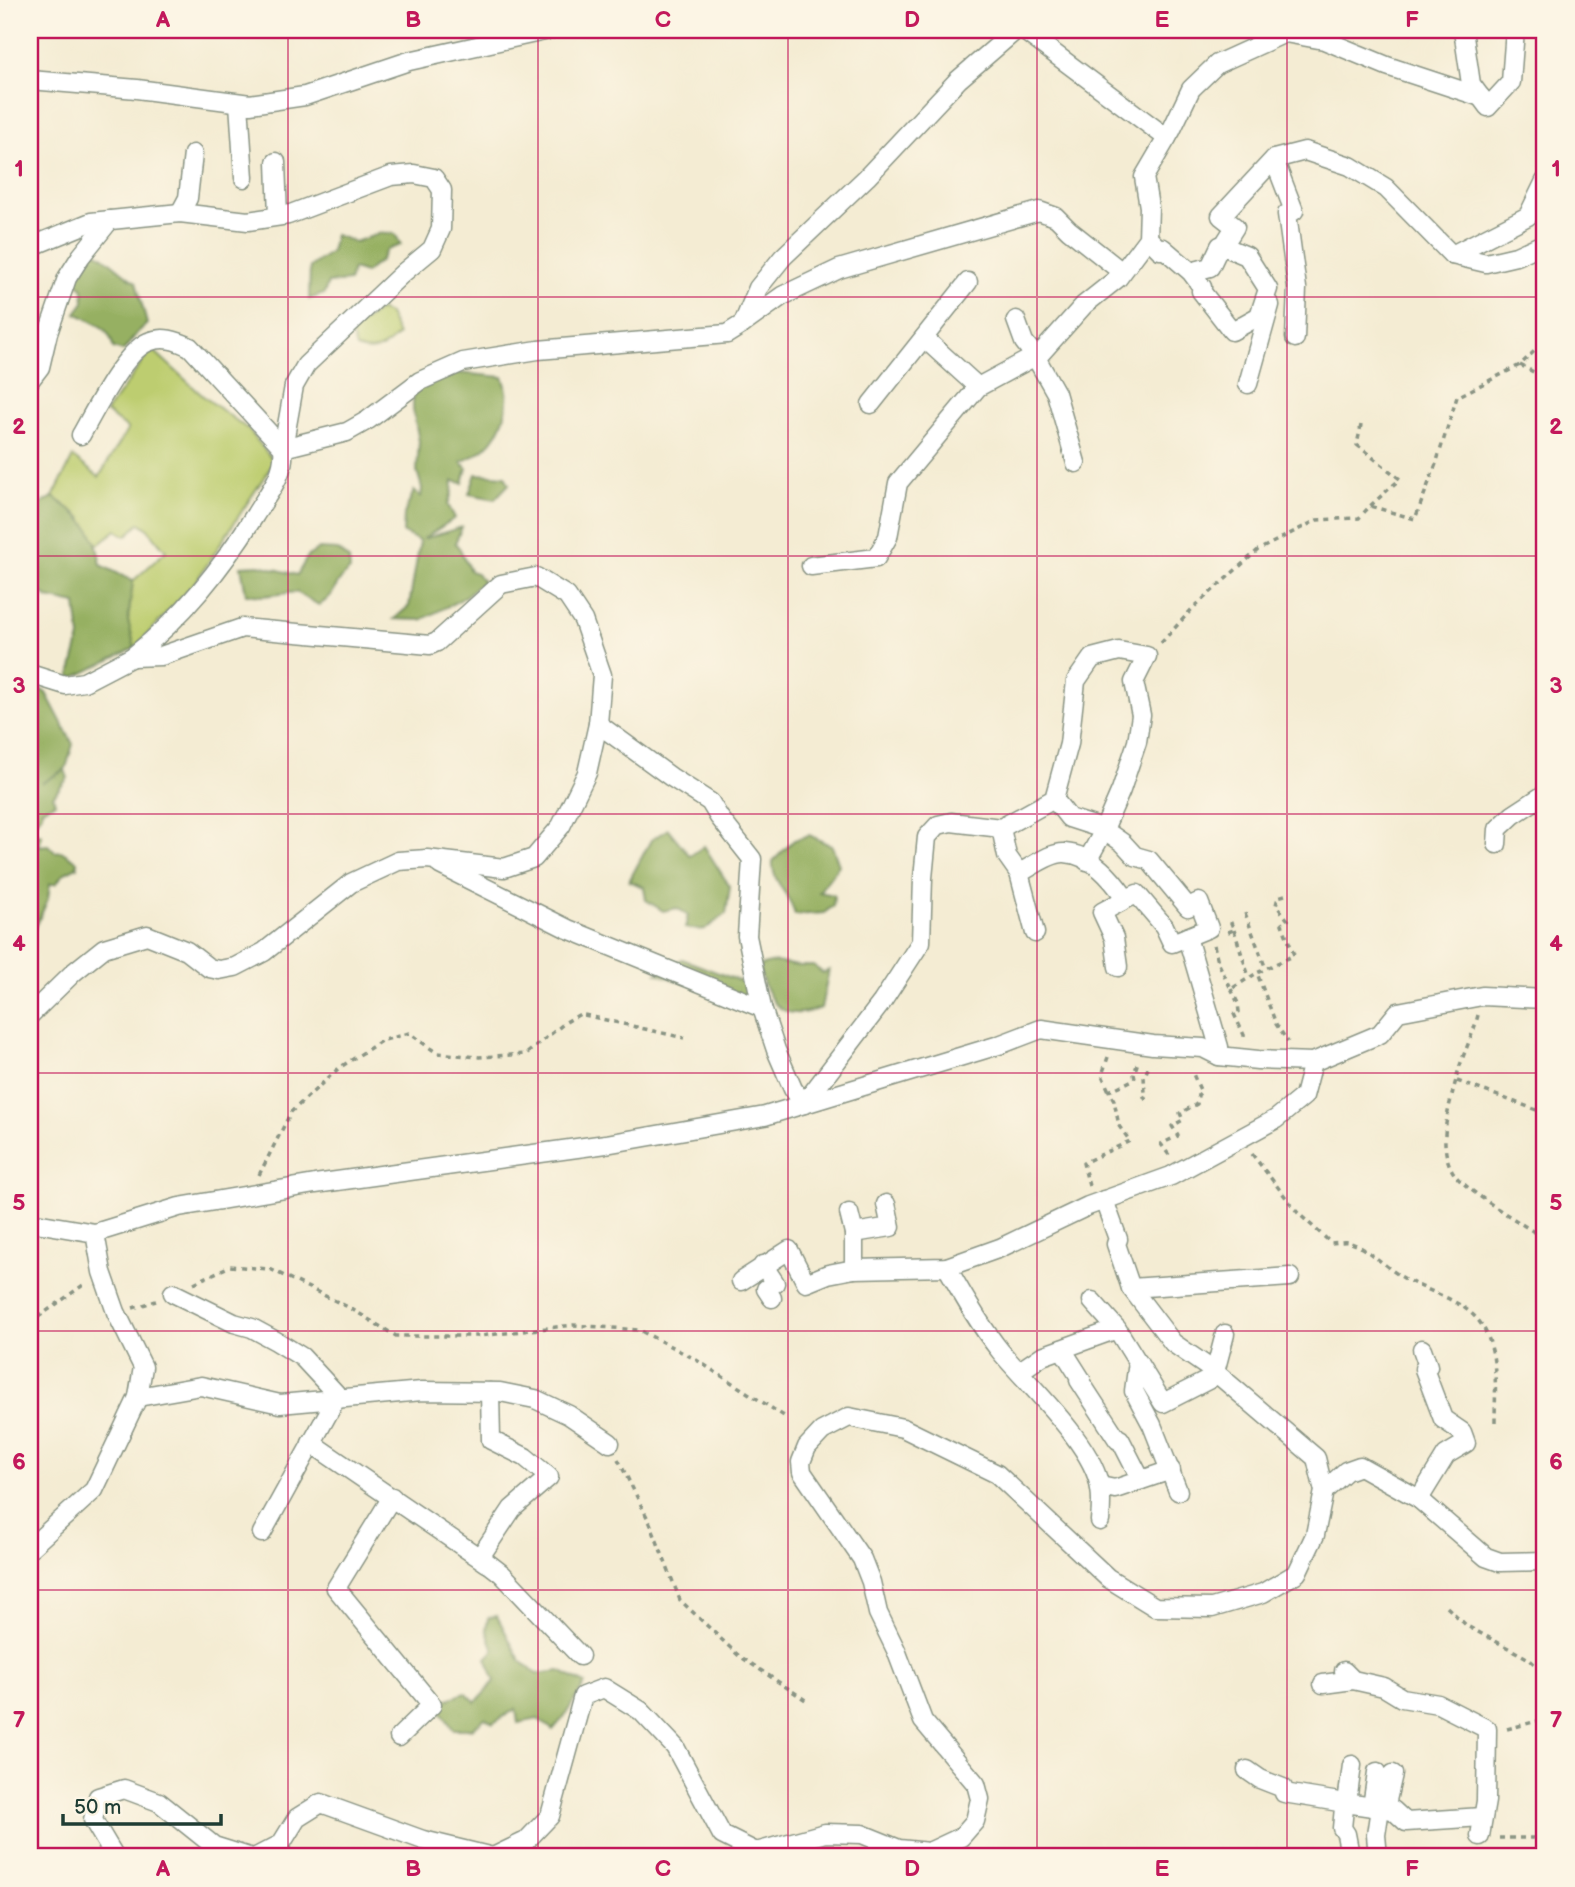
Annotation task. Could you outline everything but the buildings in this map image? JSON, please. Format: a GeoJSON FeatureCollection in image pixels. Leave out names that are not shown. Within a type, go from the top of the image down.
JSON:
{"type":"FeatureCollection","features":[{"type":"Feature","properties":{"kind":"street"},"geometry":{"type":"LineString","coordinates":[[30,80],[136,89],[250,104],[305,96],[409,61],[549,30]]}},
{"type":"Feature","properties":{"kind":"street"},"geometry":{"type":"LineString","coordinates":[[743,324],[758,288],[783,257],[867,177],[958,80],[1016,30]]}},
{"type":"Feature","properties":{"kind":"street"},"geometry":{"type":"LineString","coordinates":[[1023,30],[1167,138]]}},
{"type":"Feature","properties":{"kind":"street"},"geometry":{"type":"LineString","coordinates":[[1463,30],[1471,84],[1488,107],[1511,82],[1515,30]]}},
{"type":"Feature","properties":{"kind":"street"},"geometry":{"type":"LineString","coordinates":[[811,566],[876,558],[888,537],[898,482],[978,387],[1035,356],[1084,306],[1118,278],[1148,238],[1149,207],[1144,177],[1191,89],[1217,64],[1285,33],[1324,40],[1387,66],[1481,97]]}},
{"type":"Feature","properties":{"kind":"street"},"geometry":{"type":"LineString","coordinates":[[239,103],[244,178]]}},
{"type":"Feature","properties":{"kind":"street"},"geometry":{"type":"LineString","coordinates":[[1191,272],[1210,267],[1220,246],[1223,246],[1235,228],[1221,216],[1273,159],[1305,151],[1349,166],[1386,188],[1452,255],[1486,264],[1516,256],[1545,243]]}},
{"type":"Feature","properties":{"kind":"street"},"geometry":{"type":"LineString","coordinates":[[180,213],[188,198],[194,154]]}},
{"type":"Feature","properties":{"kind":"street"},"geometry":{"type":"LineString","coordinates":[[1273,159],[1294,211],[1287,214],[1297,288],[1295,338]]}},
{"type":"Feature","properties":{"kind":"street"},"geometry":{"type":"LineString","coordinates":[[276,162],[278,216]]}},
{"type":"Feature","properties":{"kind":"street"},"geometry":{"type":"LineString","coordinates":[[30,247],[91,222],[180,213],[248,221],[288,215],[391,176],[414,174],[434,178],[442,190],[441,229],[432,249],[306,365],[294,386],[283,447],[285,462],[275,483],[224,563],[200,594],[132,657],[83,682],[65,685],[30,674]]}},
{"type":"Feature","properties":{"kind":"street"},"geometry":{"type":"LineString","coordinates":[[1452,255],[1528,216],[1545,180]]}},
{"type":"Feature","properties":{"kind":"street"},"geometry":{"type":"LineString","coordinates":[[283,447],[347,432],[368,420],[420,381],[463,362],[538,350],[727,334],[782,296],[839,268],[1039,211],[1056,217],[1122,272]]}},
{"type":"Feature","properties":{"kind":"street"},"geometry":{"type":"LineString","coordinates":[[30,380],[40,367],[48,333],[67,278],[110,220]]}},
{"type":"Feature","properties":{"kind":"street"},"geometry":{"type":"LineString","coordinates":[[1148,238],[1191,272],[1232,331],[1259,316],[1268,289]]}},
{"type":"Feature","properties":{"kind":"street"},"geometry":{"type":"LineString","coordinates":[[1223,246],[1247,257],[1272,298],[1248,384]]}},
{"type":"Feature","properties":{"kind":"street"},"geometry":{"type":"LineString","coordinates":[[871,404],[968,282]]}},
{"type":"Feature","properties":{"kind":"street"},"geometry":{"type":"LineString","coordinates":[[1016,320],[1024,342],[1056,393],[1076,463]]}},
{"type":"Feature","properties":{"kind":"street"},"geometry":{"type":"LineString","coordinates":[[925,338],[978,387]]}},
{"type":"Feature","properties":{"kind":"street"},"geometry":{"type":"LineString","coordinates":[[80,435],[114,376],[145,343],[162,339],[175,340],[190,347],[283,447]]}},
{"type":"Feature","properties":{"kind":"street"},"geometry":{"type":"LineString","coordinates":[[30,1014],[104,948],[147,935],[187,951],[209,968],[219,970],[235,967],[264,952],[351,883],[398,861],[428,859],[504,868],[534,858],[561,826],[587,773],[598,724],[602,675],[583,620],[567,596],[536,577],[501,584],[437,642],[430,645],[242,628],[161,656],[132,657]]}},
{"type":"Feature","properties":{"kind":"street"},"geometry":{"type":"LineString","coordinates":[[804,1104],[882,1002],[921,942],[927,837],[938,825],[951,822],[1001,828],[1054,799],[1069,744],[1076,681],[1092,658],[1119,651],[1147,656],[1135,681],[1141,715],[1137,742],[1121,790],[1087,861]]}},
{"type":"Feature","properties":{"kind":"street"},"geometry":{"type":"LineString","coordinates":[[598,724],[710,802],[752,859],[747,936],[762,1008],[793,1089],[804,1104]]}},
{"type":"Feature","properties":{"kind":"street"},"geometry":{"type":"LineString","coordinates":[[1497,844],[1498,829],[1513,815],[1545,794]]}},
{"type":"Feature","properties":{"kind":"street"},"geometry":{"type":"LineString","coordinates":[[1054,799],[1069,818],[1103,829],[1123,843],[1135,856],[1149,860],[1188,907],[1199,902],[1209,928],[1172,943],[1164,926],[1137,894],[1102,912],[1114,938],[1118,967]]}},
{"type":"Feature","properties":{"kind":"street"},"geometry":{"type":"LineString","coordinates":[[1001,828],[1007,856],[1019,873],[1035,933]]}},
{"type":"Feature","properties":{"kind":"street"},"geometry":{"type":"LineString","coordinates":[[1019,873],[1049,857],[1064,853],[1087,861],[1109,874],[1126,899]]}},
{"type":"Feature","properties":{"kind":"street"},"geometry":{"type":"LineString","coordinates":[[428,859],[568,929],[762,1008]]}},
{"type":"Feature","properties":{"kind":"street"},"geometry":{"type":"LineString","coordinates":[[1187,937],[1219,1047],[1219,1056]]}},
{"type":"Feature","properties":{"kind":"street"},"geometry":{"type":"LineString","coordinates":[[30,1222],[95,1233],[179,1207],[315,1184],[606,1144],[765,1116],[999,1045],[1041,1029],[1146,1044],[1203,1048],[1219,1056],[1307,1062],[1380,1034],[1398,1012],[1482,996],[1545,999]]}},
{"type":"Feature","properties":{"kind":"street"},"geometry":{"type":"LineString","coordinates":[[741,1281],[789,1250],[806,1283],[828,1274],[854,1269],[947,1267],[1000,1248],[1100,1202],[1171,1176],[1276,1119],[1299,1101],[1307,1090],[1307,1062]]}},
{"type":"Feature","properties":{"kind":"street"},"geometry":{"type":"LineString","coordinates":[[256,1857],[281,1844],[296,1818],[321,1803],[458,1850],[494,1857],[505,1852],[526,1841],[550,1816],[583,1696],[604,1688],[641,1712],[674,1747],[722,1835],[756,1852],[825,1833],[862,1834],[899,1849],[929,1852],[961,1837],[975,1821],[980,1798],[976,1784],[923,1721],[896,1650],[877,1613],[871,1582],[862,1559],[802,1472],[801,1462],[807,1447],[822,1432],[849,1417],[903,1428],[997,1474],[1108,1578],[1155,1607],[1212,1608],[1263,1593],[1297,1573],[1315,1535],[1324,1491],[1316,1458],[1215,1371],[1173,1343],[1131,1287],[1116,1244],[1118,1239],[1100,1202]]}},
{"type":"Feature","properties":{"kind":"street"},"geometry":{"type":"LineString","coordinates":[[854,1233],[891,1227],[886,1204]]}},
{"type":"Feature","properties":{"kind":"street"},"geometry":{"type":"LineString","coordinates":[[849,1213],[854,1233],[854,1269]]}},
{"type":"Feature","properties":{"kind":"street"},"geometry":{"type":"LineString","coordinates":[[30,1549],[94,1490],[138,1396],[144,1367],[116,1312],[102,1272],[95,1233]]}},
{"type":"Feature","properties":{"kind":"street"},"geometry":{"type":"LineString","coordinates":[[763,1265],[775,1283],[766,1289],[772,1298]]}},
{"type":"Feature","properties":{"kind":"street"},"geometry":{"type":"LineString","coordinates":[[947,1267],[1001,1352],[1079,1441],[1100,1486],[1100,1521]]}},
{"type":"Feature","properties":{"kind":"street"},"geometry":{"type":"LineString","coordinates":[[1131,1287],[1290,1277]]}},
{"type":"Feature","properties":{"kind":"street"},"geometry":{"type":"LineString","coordinates":[[173,1293],[234,1324],[252,1328],[302,1357],[338,1399]]}},
{"type":"Feature","properties":{"kind":"street"},"geometry":{"type":"LineString","coordinates":[[1093,1301],[1117,1329],[1163,1403],[1210,1379],[1215,1371],[1225,1334]]}},
{"type":"Feature","properties":{"kind":"street"},"geometry":{"type":"LineString","coordinates":[[1020,1371],[1042,1356],[1117,1329]]}},
{"type":"Feature","properties":{"kind":"street"},"geometry":{"type":"LineString","coordinates":[[1062,1349],[1085,1390],[1118,1440],[1120,1439],[1141,1480]]}},
{"type":"Feature","properties":{"kind":"street"},"geometry":{"type":"LineString","coordinates":[[1419,1499],[1446,1455],[1466,1443],[1462,1432],[1443,1419],[1424,1369],[1428,1366],[1422,1349]]}},
{"type":"Feature","properties":{"kind":"street"},"geometry":{"type":"LineString","coordinates":[[1138,1362],[1135,1391],[1178,1491]]}},
{"type":"Feature","properties":{"kind":"street"},"geometry":{"type":"LineString","coordinates":[[138,1396],[201,1386],[280,1404],[422,1391],[490,1392],[535,1399],[569,1415],[610,1443]]}},
{"type":"Feature","properties":{"kind":"street"},"geometry":{"type":"LineString","coordinates":[[487,1563],[480,1557],[512,1508],[549,1477],[525,1457],[491,1440],[490,1392]]}},
{"type":"Feature","properties":{"kind":"street"},"geometry":{"type":"LineString","coordinates":[[262,1533],[338,1399]]}},
{"type":"Feature","properties":{"kind":"street"},"geometry":{"type":"LineString","coordinates":[[311,1443],[502,1574],[580,1656]]}},
{"type":"Feature","properties":{"kind":"street"},"geometry":{"type":"LineString","coordinates":[[1324,1491],[1346,1471],[1360,1466],[1419,1499],[1486,1557],[1500,1562],[1545,1561]]}},
{"type":"Feature","properties":{"kind":"street"},"geometry":{"type":"LineString","coordinates":[[1100,1486],[1115,1489],[1171,1471]]}},
{"type":"Feature","properties":{"kind":"street"},"geometry":{"type":"LineString","coordinates":[[392,1497],[336,1588],[432,1705],[398,1737]]}},
{"type":"Feature","properties":{"kind":"street"},"geometry":{"type":"LineString","coordinates":[[1322,1684],[1348,1675],[1384,1687],[1402,1698],[1438,1704],[1487,1729],[1486,1801],[1480,1836]]}},
{"type":"Feature","properties":{"kind":"street"},"geometry":{"type":"LineString","coordinates":[[1350,1855],[1346,1834],[1342,1828],[1343,1802],[1352,1765]]}},
{"type":"Feature","properties":{"kind":"street"},"geometry":{"type":"LineString","coordinates":[[1247,1770],[1260,1779],[1283,1788],[1284,1793],[1393,1811],[1406,1822],[1482,1817]]}},
{"type":"Feature","properties":{"kind":"street"},"geometry":{"type":"LineString","coordinates":[[1378,1857],[1376,1835],[1385,1773]]}},
{"type":"Feature","properties":{"kind":"street"},"geometry":{"type":"LineString","coordinates":[[114,1857],[93,1820],[98,1797],[124,1789],[159,1802],[215,1846],[249,1857]]}},
{"type":"Feature","properties":{"kind":"path"},"geometry":{"type":"LineString","coordinates":[[1370,506],[1415,519],[1457,397],[1520,365],[1545,341]]}},
{"type":"Feature","properties":{"kind":"path"},"geometry":{"type":"LineString","coordinates":[[1520,365],[1545,378]]}},
{"type":"Feature","properties":{"kind":"path"},"geometry":{"type":"LineString","coordinates":[[1147,656],[1193,608],[1258,550],[1317,520],[1359,518],[1400,480],[1357,444],[1361,425]]}},
{"type":"Feature","properties":{"kind":"path"},"geometry":{"type":"LineString","coordinates":[[1231,989],[1256,973],[1294,955],[1282,924],[1288,920],[1276,905],[1278,897],[1284,895]]}},
{"type":"Feature","properties":{"kind":"path"},"geometry":{"type":"LineString","coordinates":[[1245,913],[1266,969]]}},
{"type":"Feature","properties":{"kind":"path"},"geometry":{"type":"LineString","coordinates":[[1229,918],[1249,978]]}},
{"type":"Feature","properties":{"kind":"path"},"geometry":{"type":"LineString","coordinates":[[1223,934],[1234,930]]}},
{"type":"Feature","properties":{"kind":"path"},"geometry":{"type":"LineString","coordinates":[[1211,938],[1239,1012],[1234,1014],[1244,1034],[1242,1058]]}},
{"type":"Feature","properties":{"kind":"path"},"geometry":{"type":"LineString","coordinates":[[1256,973],[1276,1024],[1307,1062]]}},
{"type":"Feature","properties":{"kind":"path"},"geometry":{"type":"LineString","coordinates":[[1482,996],[1446,1127],[1446,1149],[1452,1171],[1485,1199],[1545,1239]]}},
{"type":"Feature","properties":{"kind":"path"},"geometry":{"type":"LineString","coordinates":[[249,1195],[291,1112],[339,1068],[381,1041],[409,1033],[437,1053],[478,1057],[526,1054],[579,1014],[684,1038]]}},
{"type":"Feature","properties":{"kind":"path"},"geometry":{"type":"LineString","coordinates":[[1100,1202],[1083,1163],[1130,1141],[1119,1126],[1114,1100],[1102,1075],[1113,1039]]}},
{"type":"Feature","properties":{"kind":"path"},"geometry":{"type":"LineString","coordinates":[[1109,1091],[1135,1079],[1134,1074],[1139,1065],[1137,1058],[1146,1044]]}},
{"type":"Feature","properties":{"kind":"path"},"geometry":{"type":"LineString","coordinates":[[1146,1044],[1152,1059],[1144,1077],[1143,1095],[1146,1100]]}},
{"type":"Feature","properties":{"kind":"path"},"geometry":{"type":"LineString","coordinates":[[1171,1176],[1166,1158],[1169,1155],[1161,1144],[1178,1136],[1172,1126],[1183,1120],[1181,1113],[1197,1104],[1201,1092],[1192,1072]]}},
{"type":"Feature","properties":{"kind":"path"},"geometry":{"type":"LineString","coordinates":[[1457,1081],[1545,1113]]}},
{"type":"Feature","properties":{"kind":"path"},"geometry":{"type":"LineString","coordinates":[[1241,1138],[1298,1213],[1331,1243],[1347,1242],[1362,1250],[1424,1290],[1461,1305],[1482,1325],[1492,1355],[1495,1422]]}},
{"type":"Feature","properties":{"kind":"path"},"geometry":{"type":"LineString","coordinates":[[116,1312],[156,1301],[233,1266],[270,1269],[350,1308],[396,1336],[480,1335],[573,1325],[639,1330],[695,1359],[784,1416]]}},
{"type":"Feature","properties":{"kind":"path"},"geometry":{"type":"LineString","coordinates":[[30,1323],[102,1272]]}},
{"type":"Feature","properties":{"kind":"path"},"geometry":{"type":"LineString","coordinates":[[610,1443],[650,1523],[680,1600],[738,1655],[807,1701]]}},
{"type":"Feature","properties":{"kind":"path"},"geometry":{"type":"LineString","coordinates":[[1447,1607],[1467,1626],[1529,1659],[1545,1674]]}},
{"type":"Feature","properties":{"kind":"path"},"geometry":{"type":"LineString","coordinates":[[1487,1729],[1496,1734],[1545,1719]]}},
{"type":"Feature","properties":{"kind":"green space"},"geometry":{"type":"Polygon","coordinates":[[[381,233],[395,234],[401,245],[386,250],[380,261],[365,273],[353,269],[349,281],[328,283],[324,294],[309,299],[310,267],[331,252],[335,235],[355,242],[381,233]]]}},
{"type":"Feature","properties":{"kind":"green space"},"geometry":{"type":"Polygon","coordinates":[[[95,251],[136,282],[147,324],[123,351],[113,348],[105,330],[76,313],[84,302],[83,289],[73,278],[95,251]]]}},
{"type":"Feature","properties":{"kind":"green space"},"geometry":{"type":"Polygon","coordinates":[[[379,310],[389,314],[398,335],[379,349],[369,351],[356,348],[351,332],[379,310]]]}},
{"type":"Feature","properties":{"kind":"green space"},"geometry":{"type":"Polygon","coordinates":[[[152,349],[203,396],[249,430],[274,462],[197,580],[135,648],[128,621],[133,581],[166,551],[140,523],[126,536],[116,530],[98,545],[81,517],[53,497],[73,457],[99,477],[128,429],[106,412],[152,349]]]}},
{"type":"Feature","properties":{"kind":"green space"},"geometry":{"type":"Polygon","coordinates":[[[447,372],[503,377],[506,386],[507,405],[497,433],[483,450],[461,462],[467,468],[463,483],[453,481],[448,505],[455,518],[423,539],[462,527],[455,543],[470,571],[477,573],[483,582],[460,600],[421,620],[394,619],[409,606],[420,541],[403,533],[404,514],[414,491],[421,497],[422,488],[417,471],[419,441],[413,410],[413,393],[447,372]]]}},
{"type":"Feature","properties":{"kind":"green space"},"geometry":{"type":"Polygon","coordinates":[[[476,474],[505,476],[509,484],[495,499],[469,494],[476,474]]]}},
{"type":"Feature","properties":{"kind":"green space"},"geometry":{"type":"Polygon","coordinates":[[[53,497],[80,518],[91,532],[101,565],[133,581],[128,621],[135,648],[69,680],[80,637],[76,604],[48,598],[41,592],[30,589],[30,504],[37,505],[53,497]]]}},
{"type":"Feature","properties":{"kind":"green space"},"geometry":{"type":"Polygon","coordinates":[[[319,549],[338,550],[349,560],[350,570],[329,597],[319,605],[296,592],[263,596],[246,594],[241,566],[260,565],[297,575],[308,556],[319,549]]]}},
{"type":"Feature","properties":{"kind":"green space"},"geometry":{"type":"Polygon","coordinates":[[[30,682],[46,693],[73,744],[66,768],[42,783],[65,770],[68,778],[53,796],[55,803],[42,809],[42,814],[34,823],[34,833],[42,835],[39,846],[48,845],[55,852],[61,851],[77,861],[77,867],[63,874],[56,884],[50,884],[48,899],[30,940],[30,682]]]}},
{"type":"Feature","properties":{"kind":"green space"},"geometry":{"type":"Polygon","coordinates":[[[668,829],[690,856],[704,846],[730,887],[726,914],[704,930],[685,928],[688,915],[677,908],[663,911],[646,900],[644,887],[629,881],[651,840],[668,829]]]}},
{"type":"Feature","properties":{"kind":"green space"},"geometry":{"type":"Polygon","coordinates":[[[809,835],[832,846],[839,865],[819,892],[834,895],[833,906],[824,913],[795,915],[775,875],[773,861],[794,840],[809,835]]]}},
{"type":"Feature","properties":{"kind":"green space"},"geometry":{"type":"Polygon","coordinates":[[[682,959],[758,988],[760,998],[693,985],[657,973],[682,959]]]}},
{"type":"Feature","properties":{"kind":"green space"},"geometry":{"type":"Polygon","coordinates":[[[775,962],[814,966],[823,973],[829,970],[821,1008],[795,1013],[778,1006],[766,990],[758,966],[775,962]]]}},
{"type":"Feature","properties":{"kind":"green space"},"geometry":{"type":"Polygon","coordinates":[[[497,1616],[520,1660],[536,1674],[560,1671],[585,1684],[553,1730],[538,1719],[518,1723],[516,1709],[493,1723],[485,1718],[472,1729],[453,1729],[436,1703],[466,1693],[476,1702],[495,1681],[486,1658],[494,1650],[486,1629],[488,1618],[497,1616]]]}}]}
